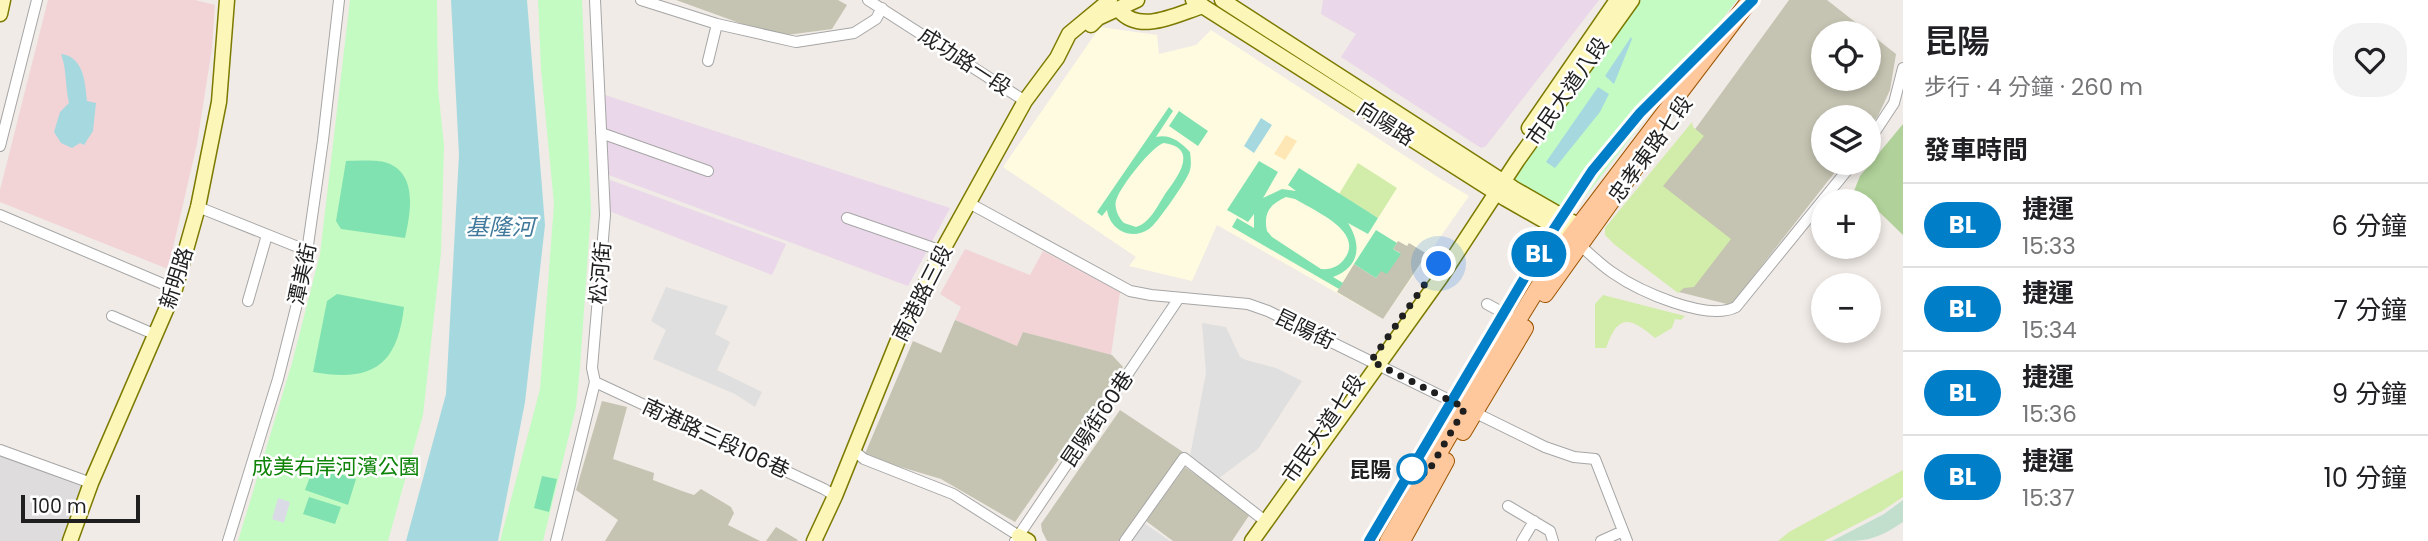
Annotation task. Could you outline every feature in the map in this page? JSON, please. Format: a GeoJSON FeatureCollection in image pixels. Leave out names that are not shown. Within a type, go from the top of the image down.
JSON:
{"type":"FeatureCollection","features":[{"type":"Feature","properties":{"kind":"main road","name":"忠孝東路七段"},"geometry":{"type":"LineString","coordinates":[[1580,234],[1750,0]]}},
{"type":"Feature","properties":{"kind":"main road","name":"忠孝東路七段"},"geometry":{"type":"LineString","coordinates":[[1580,234],[1762,0]]}},
{"type":"Feature","properties":{"kind":"main road"},"geometry":{"type":"LineString","coordinates":[[1402,541],[1471,410],[1497,351],[1546,274],[1580,234]]}},
{"type":"Feature","properties":{"kind":"main road"},"geometry":{"type":"LineString","coordinates":[[1388,541],[1552,283],[1580,234]]}},
{"type":"Feature","properties":{"kind":"street"},"geometry":{"type":"LineString","coordinates":[[0,14],[4,0]]}},
{"type":"Feature","properties":{"kind":"street"},"geometry":{"type":"LineString","coordinates":[[0,146],[37,0]]}},
{"type":"Feature","properties":{"kind":"street","name":"新明路"},"geometry":{"type":"LineString","coordinates":[[70,541],[91,483],[175,289],[198,207],[219,102],[227,0]]}},
{"type":"Feature","properties":{"kind":"street","name":"松河街"},"geometry":{"type":"LineString","coordinates":[[556,541],[595,382],[592,369],[605,215],[595,0]]}},
{"type":"Feature","properties":{"kind":"street"},"geometry":{"type":"LineString","coordinates":[[641,0],[717,24],[796,42],[854,33],[876,19],[882,8]]}},
{"type":"Feature","properties":{"kind":"street","name":"成功路一段"},"geometry":{"type":"LineString","coordinates":[[869,0],[1025,100]]}},
{"type":"Feature","properties":{"kind":"street"},"geometry":{"type":"LineString","coordinates":[[1057,58],[1069,34],[1095,6],[1137,0]]}},
{"type":"Feature","properties":{"kind":"street","name":"向陽路"},"geometry":{"type":"LineString","coordinates":[[1222,0],[1497,185]]}},
{"type":"Feature","properties":{"kind":"street","name":"市民大道八段"},"geometry":{"type":"LineString","coordinates":[[1497,185],[1510,155],[1617,0]]}},
{"type":"Feature","properties":{"kind":"street","name":"市民大道八段"},"geometry":{"type":"LineString","coordinates":[[1497,185],[1632,0]]}},
{"type":"Feature","properties":{"kind":"street","name":"潭美街"},"geometry":{"type":"LineString","coordinates":[[228,541],[278,379],[303,280],[336,1]]}},
{"type":"Feature","properties":{"kind":"street"},"geometry":{"type":"LineString","coordinates":[[1114,5],[1125,18],[1145,23],[1198,3]]}},
{"type":"Feature","properties":{"kind":"street","name":"向陽路"},"geometry":{"type":"LineString","coordinates":[[1198,3],[1580,234]]}},
{"type":"Feature","properties":{"kind":"street"},"geometry":{"type":"LineString","coordinates":[[1057,58],[1114,5]]}},
{"type":"Feature","properties":{"kind":"street"},"geometry":{"type":"LineString","coordinates":[[708,61],[717,24]]}},
{"type":"Feature","properties":{"kind":"street","name":"南港路三段"},"geometry":{"type":"LineString","coordinates":[[814,541],[898,340],[942,251],[1025,100],[1057,58]]}},
{"type":"Feature","properties":{"kind":"street"},"geometry":{"type":"LineString","coordinates":[[1881,123],[1894,103],[1903,68]]}},
{"type":"Feature","properties":{"kind":"street"},"geometry":{"type":"LineString","coordinates":[[601,133],[708,171]]}},
{"type":"Feature","properties":{"kind":"street"},"geometry":{"type":"LineString","coordinates":[[1580,234],[1601,264],[1632,285],[1672,302],[1716,312],[1730,310],[1737,307],[1843,175]]}},
{"type":"Feature","properties":{"kind":"street","name":"市民大道七段"},"geometry":{"type":"LineString","coordinates":[[1252,541],[1497,185]]}},
{"type":"Feature","properties":{"kind":"street","name":"昆陽街"},"geometry":{"type":"LineString","coordinates":[[969,203],[1122,287],[1151,295],[1248,304],[1556,452],[1583,459],[1595,459],[1625,536]]}},
{"type":"Feature","properties":{"kind":"street"},"geometry":{"type":"LineString","coordinates":[[198,207],[308,251]]}},
{"type":"Feature","properties":{"kind":"street"},"geometry":{"type":"LineString","coordinates":[[0,215],[175,289]]}},
{"type":"Feature","properties":{"kind":"street"},"geometry":{"type":"LineString","coordinates":[[847,218],[942,251]]}},
{"type":"Feature","properties":{"kind":"street"},"geometry":{"type":"LineString","coordinates":[[248,301],[267,234]]}},
{"type":"Feature","properties":{"kind":"street"},"geometry":{"type":"LineString","coordinates":[[1515,256],[1546,274]]}},
{"type":"Feature","properties":{"kind":"street","name":"昆陽街60巷"},"geometry":{"type":"LineString","coordinates":[[1021,539],[1179,298]]}},
{"type":"Feature","properties":{"kind":"street"},"geometry":{"type":"LineString","coordinates":[[1487,304],[1518,321]]}},
{"type":"Feature","properties":{"kind":"street"},"geometry":{"type":"LineString","coordinates":[[113,316],[156,335]]}},
{"type":"Feature","properties":{"kind":"street","name":"市民大道七段"},"geometry":{"type":"LineString","coordinates":[[1243,541],[1374,363]]}},
{"type":"Feature","properties":{"kind":"street","name":"南港路三段106巷"},"geometry":{"type":"LineString","coordinates":[[595,382],[835,496]]}},
{"type":"Feature","properties":{"kind":"street"},"geometry":{"type":"LineString","coordinates":[[0,450],[91,483]]}},
{"type":"Feature","properties":{"kind":"street"},"geometry":{"type":"LineString","coordinates":[[853,450],[864,459],[953,494],[1021,539]]}},
{"type":"Feature","properties":{"kind":"street"},"geometry":{"type":"LineString","coordinates":[[1125,541],[1184,458],[1260,517]]}},
{"type":"Feature","properties":{"kind":"street"},"geometry":{"type":"LineString","coordinates":[[1508,506],[1550,531],[1553,541]]}},
{"type":"Feature","properties":{"kind":"street"},"geometry":{"type":"LineString","coordinates":[[1522,541],[1534,521]]}},
{"type":"Feature","properties":{"kind":"street"},"geometry":{"type":"LineString","coordinates":[[1601,541],[1625,536]]}},
{"type":"Feature","properties":{"kind":"shaded area"},"geometry":{"type":"Polygon","coordinates":[[[48,0],[195,0],[215,5],[212,48],[197,144],[168,269],[0,202],[0,190],[48,0]]]}},
{"type":"Feature","properties":{"kind":"shaded area"},"geometry":{"type":"Polygon","coordinates":[[[676,0],[838,0],[847,5],[832,29],[787,35],[745,25],[676,0]]]}},
{"type":"Feature","properties":{"kind":"shaded area"},"geometry":{"type":"Polygon","coordinates":[[[1323,0],[1599,0],[1486,146],[1481,148],[1341,57],[1356,34],[1321,14],[1323,0]]]}},
{"type":"Feature","properties":{"kind":"shaded area"},"geometry":{"type":"Polygon","coordinates":[[[1789,0],[1827,0],[1854,21],[1811,21],[1811,91],[1881,91],[1881,42],[1896,54],[1890,90],[1881,110],[1881,105],[1811,105],[1811,175],[1833,175],[1822,189],[1811,189],[1811,203],[1731,305],[1679,292],[1613,242],[1789,0]]]}},
{"type":"Feature","properties":{"kind":"shaded area"},"geometry":{"type":"Polygon","coordinates":[[[1100,27],[1157,35],[1159,54],[1196,45],[1211,30],[1469,196],[1383,319],[1217,225],[1192,281],[1129,266],[1136,257],[1003,167],[1100,27]]]}},
{"type":"Feature","properties":{"kind":"shaded area"},"geometry":{"type":"Polygon","coordinates":[[[605,95],[950,208],[908,286],[606,174],[605,95]]]}},
{"type":"Feature","properties":{"kind":"shaded area"},"geometry":{"type":"Polygon","coordinates":[[[610,180],[786,244],[772,275],[609,211],[610,180]]]}},
{"type":"Feature","properties":{"kind":"shaded area"},"geometry":{"type":"Polygon","coordinates":[[[1398,241],[1407,246],[1409,243],[1427,254],[1383,319],[1337,292],[1354,264],[1376,278],[1400,253],[1393,249],[1398,241]]]}},
{"type":"Feature","properties":{"kind":"shaded area"},"geometry":{"type":"Polygon","coordinates":[[[965,249],[1030,275],[1043,251],[1120,292],[1111,355],[1023,332],[1017,346],[955,320],[961,307],[940,294],[965,249]]]}},
{"type":"Feature","properties":{"kind":"shaded area"},"geometry":{"type":"Polygon","coordinates":[[[666,287],[728,306],[715,334],[730,342],[717,370],[762,392],[755,407],[735,394],[653,359],[666,330],[651,321],[666,287]]]}},
{"type":"Feature","properties":{"kind":"shaded area"},"geometry":{"type":"Polygon","coordinates":[[[955,320],[1017,346],[1023,332],[1112,355],[1123,367],[1015,522],[941,479],[864,456],[913,341],[941,353],[955,320]]]}},
{"type":"Feature","properties":{"kind":"shaded area"},"geometry":{"type":"Polygon","coordinates":[[[1202,323],[1226,327],[1240,357],[1276,368],[1302,381],[1258,449],[1219,478],[1190,456],[1206,373],[1202,323]]]}},
{"type":"Feature","properties":{"kind":"shaded area"},"geometry":{"type":"Polygon","coordinates":[[[602,401],[627,407],[613,459],[654,473],[653,480],[682,491],[694,495],[701,489],[731,507],[734,513],[728,525],[760,541],[605,541],[618,520],[576,490],[602,401]]]}},
{"type":"Feature","properties":{"kind":"shaded area"},"geometry":{"type":"Polygon","coordinates":[[[1120,410],[1183,452],[1121,541],[1047,541],[1041,524],[1120,410]]]}},
{"type":"Feature","properties":{"kind":"shaded area"},"geometry":{"type":"Polygon","coordinates":[[[0,455],[84,487],[64,541],[0,541],[0,455]]]}},
{"type":"Feature","properties":{"kind":"shaded area"},"geometry":{"type":"Polygon","coordinates":[[[1185,467],[1250,514],[1232,541],[1173,541],[1146,521],[1185,467]]]}},
{"type":"Feature","properties":{"kind":"shaded area"},"geometry":{"type":"Polygon","coordinates":[[[278,498],[290,502],[284,523],[272,519],[278,498]]]}},
{"type":"Feature","properties":{"kind":"shaded area"},"geometry":{"type":"Polygon","coordinates":[[[1144,523],[1170,541],[1132,541],[1144,523]]]}},
{"type":"Feature","properties":{"kind":"shaded area"},"geometry":{"type":"Polygon","coordinates":[[[776,527],[798,540],[766,541],[776,527]]]}},
{"type":"Feature","properties":{"kind":"green space","name":"成美右岸河濱公園"},"geometry":{"type":"Polygon","coordinates":[[[350,0],[437,0],[438,88],[444,146],[441,253],[423,415],[388,541],[238,541],[292,363],[320,254],[350,0]]]}},
{"type":"Feature","properties":{"kind":"green space"},"geometry":{"type":"Polygon","coordinates":[[[538,0],[582,0],[591,210],[580,367],[576,407],[543,541],[500,541],[540,389],[554,204],[541,69],[538,0]]]}},
{"type":"Feature","properties":{"kind":"green space"},"geometry":{"type":"Polygon","coordinates":[[[1641,0],[1737,0],[1581,202],[1570,211],[1562,210],[1517,183],[1513,175],[1641,0]]]}},
{"type":"Feature","properties":{"kind":"green space"},"geometry":{"type":"Polygon","coordinates":[[[1169,107],[1173,111],[1156,137],[1175,140],[1190,152],[1191,158],[1189,172],[1176,195],[1153,226],[1135,234],[1122,232],[1117,228],[1107,210],[1102,216],[1097,212],[1169,107]],[[1164,143],[1159,145],[1124,185],[1116,204],[1118,215],[1124,223],[1136,227],[1141,225],[1149,218],[1175,180],[1183,157],[1175,146],[1164,143]]]}},
{"type":"Feature","properties":{"kind":"green space"},"geometry":{"type":"Polygon","coordinates":[[[1179,111],[1208,131],[1198,146],[1169,126],[1179,111]]]}},
{"type":"Feature","properties":{"kind":"green space"},"geometry":{"type":"Polygon","coordinates":[[[1692,122],[1693,127],[1704,136],[1663,186],[1731,239],[1694,287],[1684,288],[1678,293],[1615,245],[1605,235],[1605,228],[1692,122]]]}},
{"type":"Feature","properties":{"kind":"green space"},"geometry":{"type":"Polygon","coordinates":[[[1903,124],[1903,235],[1881,214],[1881,189],[1855,189],[1861,175],[1881,175],[1881,151],[1903,124]]]}},
{"type":"Feature","properties":{"kind":"green space"},"geometry":{"type":"Polygon","coordinates":[[[346,161],[380,161],[399,170],[405,178],[410,197],[405,238],[341,229],[336,221],[346,161]]]}},
{"type":"Feature","properties":{"kind":"green space"},"geometry":{"type":"Polygon","coordinates":[[[1259,161],[1278,172],[1263,198],[1282,189],[1296,191],[1288,185],[1299,168],[1378,218],[1368,234],[1348,223],[1357,247],[1356,255],[1349,267],[1333,277],[1343,283],[1339,289],[1232,227],[1237,218],[1254,228],[1254,214],[1248,222],[1227,210],[1259,161]],[[1286,197],[1272,206],[1266,219],[1267,231],[1321,269],[1338,265],[1349,248],[1348,239],[1342,230],[1324,215],[1286,197]]]}},
{"type":"Feature","properties":{"kind":"green space"},"geometry":{"type":"Polygon","coordinates":[[[1358,163],[1397,188],[1378,218],[1339,194],[1358,163]]]}},
{"type":"Feature","properties":{"kind":"green space"},"geometry":{"type":"Polygon","coordinates":[[[1376,230],[1397,243],[1393,249],[1401,254],[1387,274],[1381,271],[1376,278],[1354,264],[1376,230]]]}},
{"type":"Feature","properties":{"kind":"green space"},"geometry":{"type":"Polygon","coordinates":[[[337,294],[404,307],[395,344],[387,357],[365,372],[333,375],[313,372],[327,301],[337,294]]]}},
{"type":"Feature","properties":{"kind":"green space"},"geometry":{"type":"Polygon","coordinates":[[[1603,295],[1685,316],[1681,320],[1675,319],[1672,328],[1655,338],[1632,323],[1620,324],[1606,348],[1595,348],[1595,304],[1603,295]]]}},
{"type":"Feature","properties":{"kind":"green space"},"geometry":{"type":"Polygon","coordinates":[[[314,466],[356,479],[348,505],[305,490],[314,466]]]}},
{"type":"Feature","properties":{"kind":"green space"},"geometry":{"type":"Polygon","coordinates":[[[1903,470],[1903,497],[1882,511],[1824,541],[1778,541],[1789,532],[1903,470]]]}},
{"type":"Feature","properties":{"kind":"green space"},"geometry":{"type":"Polygon","coordinates":[[[542,476],[557,479],[549,512],[534,508],[542,476]]]}},
{"type":"Feature","properties":{"kind":"green space"},"geometry":{"type":"Polygon","coordinates":[[[309,497],[341,507],[335,524],[303,514],[309,497]]]}},
{"type":"Feature","properties":{"kind":"green space"},"geometry":{"type":"Polygon","coordinates":[[[1903,500],[1903,522],[1893,528],[1870,539],[1832,541],[1884,514],[1903,500]]]}},
{"type":"Feature","properties":{"kind":"sand"},"geometry":{"type":"Polygon","coordinates":[[[1286,135],[1297,141],[1285,160],[1274,154],[1286,135]]]}},
{"type":"Feature","properties":{"kind":"water","name":"基隆河"},"geometry":{"type":"Polygon","coordinates":[[[451,0],[527,0],[545,225],[525,402],[498,541],[406,541],[446,394],[459,155],[451,0]]]}},
{"type":"Feature","properties":{"kind":"water"},"geometry":{"type":"Polygon","coordinates":[[[1631,37],[1632,39],[1614,84],[1605,76],[1631,37]]]}},
{"type":"Feature","properties":{"kind":"water"},"geometry":{"type":"Polygon","coordinates":[[[61,54],[69,56],[79,65],[87,101],[96,103],[93,131],[84,145],[80,143],[72,148],[61,143],[54,132],[60,112],[69,103],[61,54]]]}},
{"type":"Feature","properties":{"kind":"water"},"geometry":{"type":"Polygon","coordinates":[[[1598,87],[1609,94],[1600,112],[1555,168],[1546,162],[1598,87]]]}},
{"type":"Feature","properties":{"kind":"water"},"geometry":{"type":"Polygon","coordinates":[[[1261,118],[1272,125],[1254,153],[1244,146],[1261,118]]]}},
{"type":"Feature","properties":{"kind":"metro line","name":"BL"},"geometry":{"type":"LineString","coordinates":[[1369,541],[1548,238],[1592,171],[1640,113],[1753,0]]}},
{"type":"Feature","properties":{"kind":"place","name":"昆陽"},"geometry":{"type":"Point","coordinates":[1412,469]}},
{"type":"Feature","properties":{"kind":"route"},"geometry":{"type":"LineString","coordinates":[[1412,469],[1427,474],[1465,408],[1371,361],[1439,264]]}}]}
